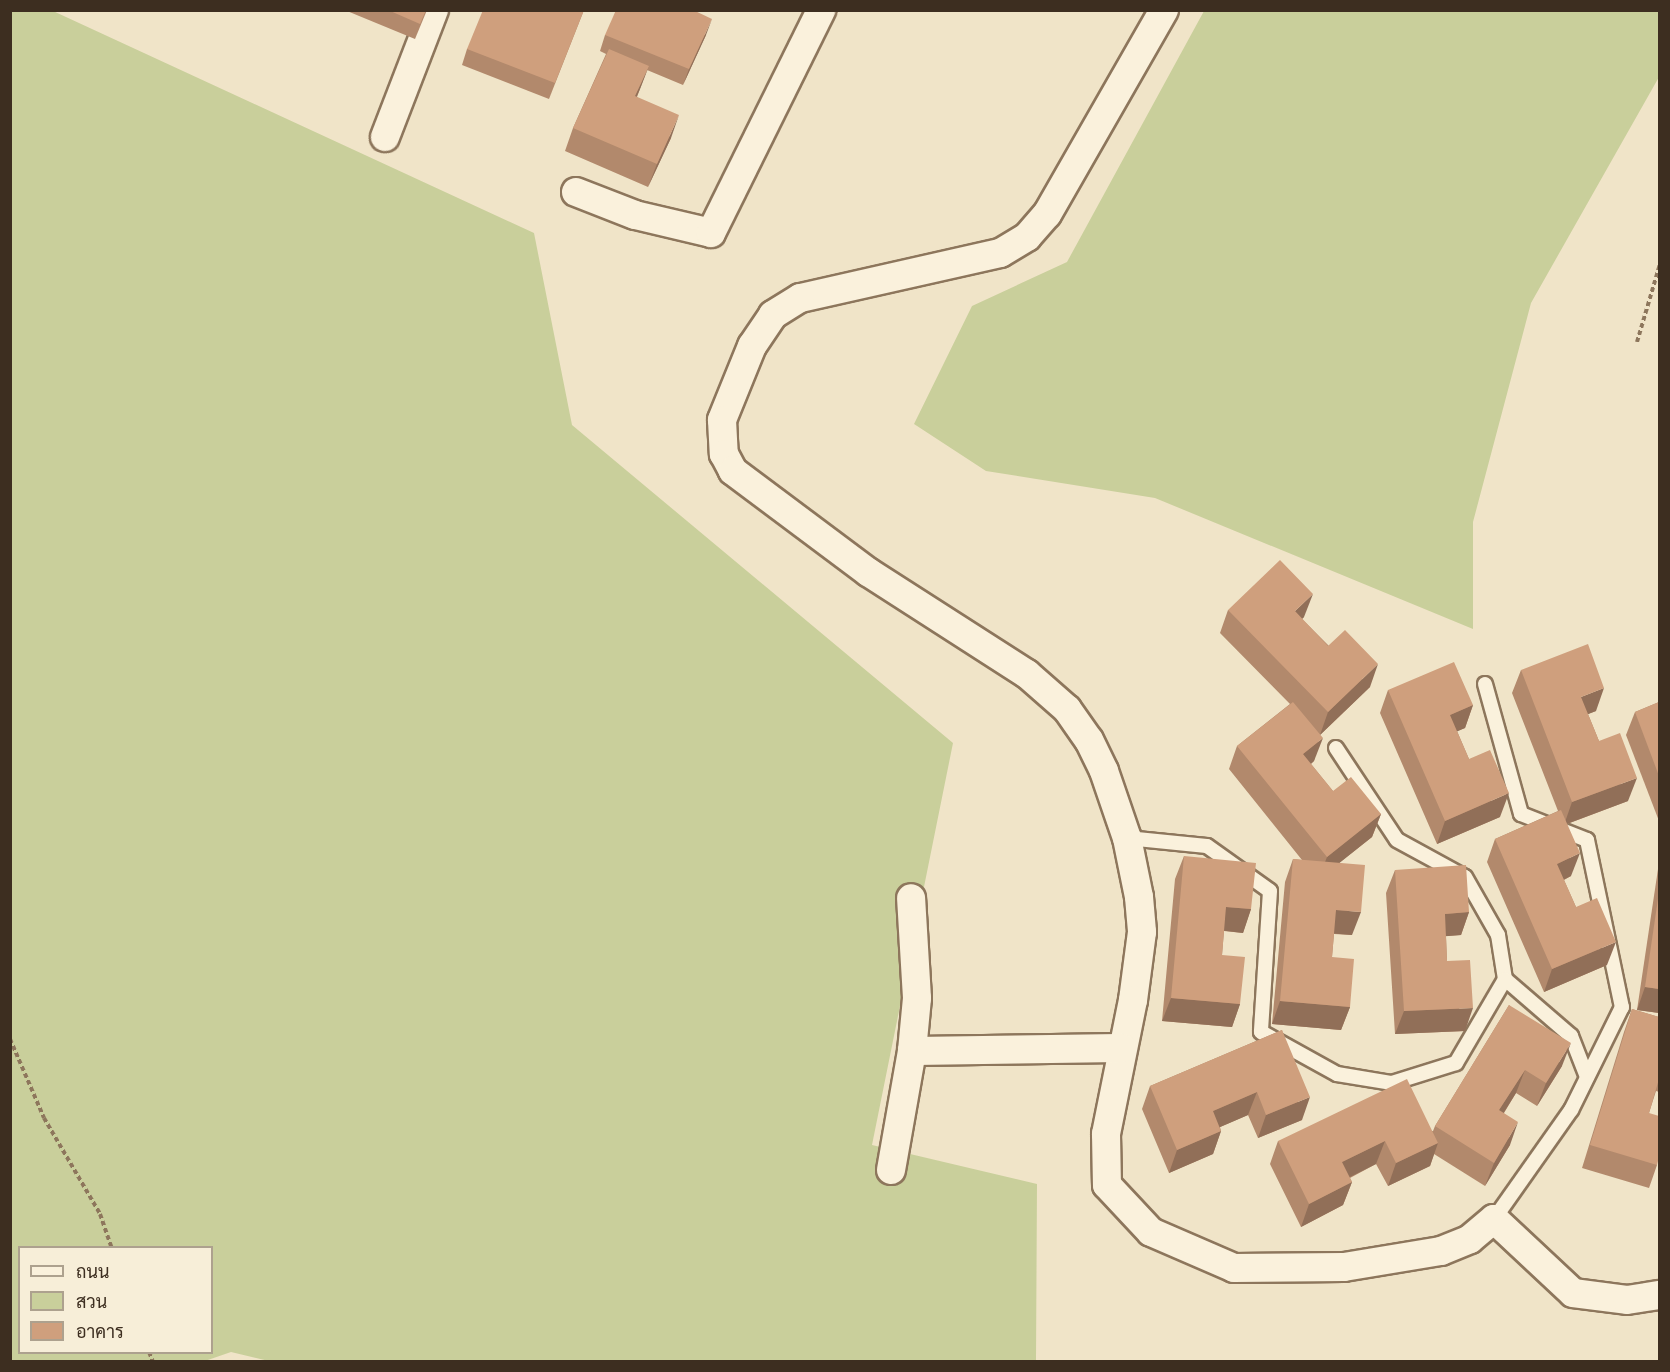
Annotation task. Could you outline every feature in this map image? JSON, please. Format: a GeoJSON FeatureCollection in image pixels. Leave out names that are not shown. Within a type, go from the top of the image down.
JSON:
{"type":"FeatureCollection","features":[{"type":"Feature","properties":{"kind":"street"},"geometry":{"type":"LineString","coordinates":[[385,137],[434,10]]}},
{"type":"Feature","properties":{"kind":"street"},"geometry":{"type":"LineString","coordinates":[[576,192],[635,215],[711,233],[821,10]]}},
{"type":"Feature","properties":{"kind":"street"},"geometry":{"type":"LineString","coordinates":[[1164,10],[1047,214],[1027,237],[1000,253],[800,298],[783,307],[765,324],[752,346],[722,420],[721,435],[733,471],[868,572],[1027,674],[1067,710],[1104,771],[1127,838],[1140,897],[1142,932],[1133,1000],[1106,1134],[1107,1185],[1151,1232],[1193,1254],[1234,1268],[1344,1267],[1441,1251],[1470,1239],[1494,1219],[1573,1293],[1627,1300],[1659,1295]]}},
{"type":"Feature","properties":{"kind":"street"},"geometry":{"type":"LineString","coordinates":[[891,1170],[912,1051],[916,998],[911,898]]}},
{"type":"Feature","properties":{"kind":"street"},"geometry":{"type":"LineString","coordinates":[[912,1051],[1122,1048]]}},
{"type":"Feature","properties":{"kind":"lane"},"geometry":{"type":"LineString","coordinates":[[1485,684],[1521,814],[1587,840],[1622,1007],[1571,1110],[1494,1219]]}},
{"type":"Feature","properties":{"kind":"lane"},"geometry":{"type":"LineString","coordinates":[[1127,838],[1207,846],[1270,891],[1261,1032],[1337,1074],[1392,1083],[1456,1063],[1505,979],[1498,935],[1465,877],[1396,840],[1336,748]]}},
{"type":"Feature","properties":{"kind":"lane"},"geometry":{"type":"LineString","coordinates":[[1505,979],[1571,1036],[1587,1077]]}},
{"type":"Feature","properties":{"kind":"path"},"geometry":{"type":"LineString","coordinates":[[1637,342],[1659,264]]}},
{"type":"Feature","properties":{"kind":"path"},"geometry":{"type":"LineString","coordinates":[[10,1039],[44,1118],[100,1214],[110,1246]]}},
{"type":"Feature","properties":{"kind":"green space"},"geometry":{"type":"Polygon","coordinates":[[[10,11],[53,11],[534,233],[572,425],[953,743],[872,1145],[1037,1184],[1036,1361],[273,1362],[231,1352],[202,1362],[11,1361],[10,11]]]}},
{"type":"Feature","properties":{"kind":"green space"},"geometry":{"type":"Polygon","coordinates":[[[1204,11],[1659,11],[1659,77],[1531,303],[1473,522],[1473,629],[1155,498],[986,471],[914,424],[972,306],[1067,262],[1204,11]]]}},
{"type":"Feature","properties":{"kind":"building"},"geometry":{"type":"Polygon","coordinates":[[[388,10],[426,10],[420,24],[388,10]]]}},
{"type":"Feature","properties":{"kind":"building"},"geometry":{"type":"Polygon","coordinates":[[[483,10],[584,10],[555,83],[467,49],[483,10]]]}},
{"type":"Feature","properties":{"kind":"building"},"geometry":{"type":"Polygon","coordinates":[[[616,10],[693,10],[712,19],[689,69],[605,35],[616,10]]]}},
{"type":"Feature","properties":{"kind":"building"},"geometry":{"type":"Polygon","coordinates":[[[609,49],[649,66],[635,96],[679,115],[657,164],[573,128],[609,49]]]}},
{"type":"Feature","properties":{"kind":"building"},"geometry":{"type":"Polygon","coordinates":[[[1280,560],[1313,594],[1295,611],[1328,646],[1345,630],[1378,664],[1328,712],[1228,610],[1280,560]]]}},
{"type":"Feature","properties":{"kind":"building"},"geometry":{"type":"Polygon","coordinates":[[[1588,644],[1604,688],[1581,697],[1599,741],[1620,733],[1637,778],[1572,802],[1521,670],[1588,644]]]}},
{"type":"Feature","properties":{"kind":"building"},"geometry":{"type":"Polygon","coordinates":[[[1454,662],[1473,705],[1450,715],[1469,759],[1490,750],[1509,793],[1445,821],[1388,690],[1454,662]]]}},
{"type":"Feature","properties":{"kind":"building"},"geometry":{"type":"Polygon","coordinates":[[[1293,702],[1323,738],[1303,754],[1333,791],[1351,777],[1381,814],[1327,857],[1237,746],[1293,702]]]}},
{"type":"Feature","properties":{"kind":"building"},"geometry":{"type":"Polygon","coordinates":[[[1659,702],[1659,776],[1635,712],[1659,702]]]}},
{"type":"Feature","properties":{"kind":"building"},"geometry":{"type":"Polygon","coordinates":[[[1561,810],[1580,853],[1557,864],[1576,907],[1597,898],[1616,942],[1552,969],[1495,839],[1561,810]]]}},
{"type":"Feature","properties":{"kind":"building"},"geometry":{"type":"Polygon","coordinates":[[[1184,856],[1256,863],[1251,909],[1226,907],[1222,955],[1245,957],[1240,1004],[1171,998],[1184,856]]]}},
{"type":"Feature","properties":{"kind":"building"},"geometry":{"type":"Polygon","coordinates":[[[1293,859],[1365,865],[1361,912],[1336,910],[1332,957],[1354,959],[1350,1007],[1280,1001],[1293,859]]]}},
{"type":"Feature","properties":{"kind":"building"},"geometry":{"type":"Polygon","coordinates":[[[1466,865],[1469,912],[1445,914],[1447,961],[1470,960],[1473,1008],[1404,1011],[1395,870],[1466,865]]]}},
{"type":"Feature","properties":{"kind":"building"},"geometry":{"type":"Polygon","coordinates":[[[1659,892],[1659,989],[1645,987],[1659,892]]]}},
{"type":"Feature","properties":{"kind":"building"},"geometry":{"type":"Polygon","coordinates":[[[1509,1005],[1571,1043],[1546,1083],[1525,1070],[1499,1110],[1518,1122],[1494,1163],[1435,1126],[1509,1005]]]}},
{"type":"Feature","properties":{"kind":"building"},"geometry":{"type":"Polygon","coordinates":[[[1632,1009],[1659,1017],[1659,1079],[1649,1113],[1659,1116],[1657,1165],[1590,1145],[1632,1009]]]}},
{"type":"Feature","properties":{"kind":"building"},"geometry":{"type":"Polygon","coordinates":[[[1282,1030],[1310,1097],[1266,1115],[1257,1092],[1213,1111],[1221,1131],[1177,1150],[1150,1086],[1282,1030]]]}},
{"type":"Feature","properties":{"kind":"building"},"geometry":{"type":"Polygon","coordinates":[[[1407,1079],[1438,1143],[1396,1163],[1385,1141],[1342,1162],[1352,1182],[1309,1204],[1278,1141],[1407,1079]]]}}]}
